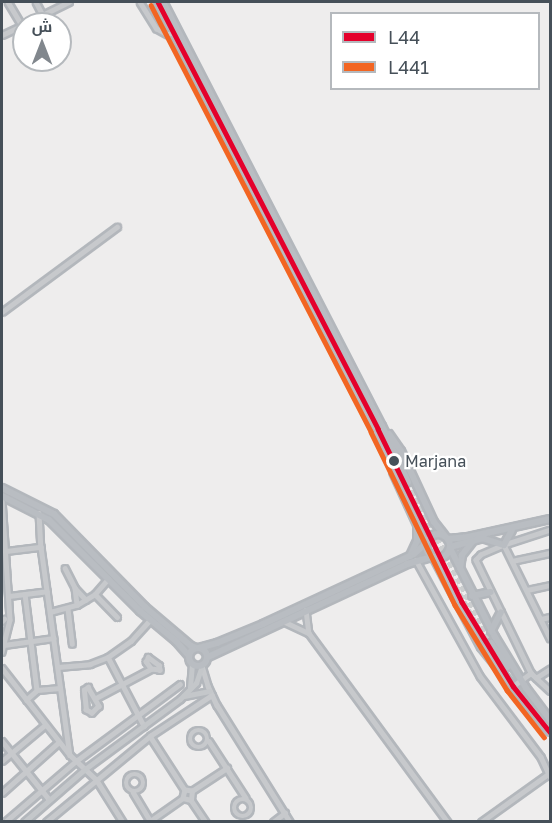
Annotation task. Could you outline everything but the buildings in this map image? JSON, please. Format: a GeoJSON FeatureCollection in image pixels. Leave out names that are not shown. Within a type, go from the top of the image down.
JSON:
{"type":"FeatureCollection","features":[{"type":"Feature","properties":{"kind":"highway"},"geometry":{"type":"LineString","coordinates":[[158,2],[380,428],[427,553],[433,557],[477,640],[550,732]]}},
{"type":"Feature","properties":{"kind":"highway"},"geometry":{"type":"LineString","coordinates":[[163,2],[406,483]]}},
{"type":"Feature","properties":{"kind":"highway"},"geometry":{"type":"LineString","coordinates":[[380,428],[401,452],[434,522],[446,537],[460,571],[491,631],[521,680],[550,720]]}},
{"type":"Feature","properties":{"kind":"highway"},"geometry":{"type":"LineString","coordinates":[[2,488],[54,514],[145,607],[191,646],[205,650],[208,657]]}},
{"type":"Feature","properties":{"kind":"highway"},"geometry":{"type":"LineString","coordinates":[[2,497],[39,513],[55,525],[150,620],[176,641],[189,656],[192,664],[202,666],[208,657],[413,558],[432,535],[468,537],[550,520]]}},
{"type":"Feature","properties":{"kind":"highway"},"geometry":{"type":"LineString","coordinates":[[189,656],[198,648],[240,634],[413,558],[444,557],[450,548],[550,520]]}},
{"type":"Feature","properties":{"kind":"highway"},"geometry":{"type":"LineString","coordinates":[[413,558],[417,541],[417,525]]}},
{"type":"Feature","properties":{"kind":"highway"},"geometry":{"type":"LineString","coordinates":[[482,538],[504,545],[512,530]]}},
{"type":"Feature","properties":{"kind":"highway"},"geometry":{"type":"LineString","coordinates":[[460,571],[462,555],[473,541]]}},
{"type":"Feature","properties":{"kind":"highway"},"geometry":{"type":"LineString","coordinates":[[472,596],[491,592]]}},
{"type":"Feature","properties":{"kind":"highway"},"geometry":{"type":"LineString","coordinates":[[491,631],[501,612]]}},
{"type":"Feature","properties":{"kind":"highway"},"geometry":{"type":"LineString","coordinates":[[513,686],[489,644],[521,680]]}},
{"type":"Feature","properties":{"kind":"main road"},"geometry":{"type":"LineString","coordinates":[[189,688],[193,673],[192,664]]}},
{"type":"Feature","properties":{"kind":"main road"},"geometry":{"type":"LineString","coordinates":[[29,820],[84,769],[184,696],[198,679],[202,666]]}},
{"type":"Feature","properties":{"kind":"main road"},"geometry":{"type":"LineString","coordinates":[[184,696],[211,693]]}},
{"type":"Feature","properties":{"kind":"street"},"geometry":{"type":"LineString","coordinates":[[49,12],[67,2]]}},
{"type":"Feature","properties":{"kind":"street"},"geometry":{"type":"LineString","coordinates":[[140,2],[156,28],[166,34],[175,34]]}},
{"type":"Feature","properties":{"kind":"street"},"geometry":{"type":"LineString","coordinates":[[2,312],[117,227]]}},
{"type":"Feature","properties":{"kind":"street"},"geometry":{"type":"LineString","coordinates":[[2,497],[9,588],[2,652]]}},
{"type":"Feature","properties":{"kind":"street"},"geometry":{"type":"LineString","coordinates":[[4,514],[12,500]]}},
{"type":"Feature","properties":{"kind":"street"},"geometry":{"type":"LineString","coordinates":[[39,513],[41,547],[70,755]]}},
{"type":"Feature","properties":{"kind":"street"},"geometry":{"type":"LineString","coordinates":[[550,530],[504,545],[481,555],[476,560],[531,673],[550,691]]}},
{"type":"Feature","properties":{"kind":"street"},"geometry":{"type":"LineString","coordinates":[[504,545],[550,638]]}},
{"type":"Feature","properties":{"kind":"street"},"geometry":{"type":"LineString","coordinates":[[6,550],[41,547]]}},
{"type":"Feature","properties":{"kind":"street"},"geometry":{"type":"LineString","coordinates":[[512,561],[550,554]]}},
{"type":"Feature","properties":{"kind":"street"},"geometry":{"type":"LineString","coordinates":[[413,558],[474,667],[541,757],[549,775],[482,821]]}},
{"type":"Feature","properties":{"kind":"street"},"geometry":{"type":"LineString","coordinates":[[65,568],[75,588],[86,600]]}},
{"type":"Feature","properties":{"kind":"street"},"geometry":{"type":"LineString","coordinates":[[50,612],[68,609],[86,600],[95,594],[108,579]]}},
{"type":"Feature","properties":{"kind":"street"},"geometry":{"type":"LineString","coordinates":[[527,590],[550,585]]}},
{"type":"Feature","properties":{"kind":"street"},"geometry":{"type":"LineString","coordinates":[[2,588],[9,588]]}},
{"type":"Feature","properties":{"kind":"street"},"geometry":{"type":"LineString","coordinates":[[75,588],[76,605]]}},
{"type":"Feature","properties":{"kind":"street"},"geometry":{"type":"LineString","coordinates":[[9,596],[47,591]]}},
{"type":"Feature","properties":{"kind":"street"},"geometry":{"type":"LineString","coordinates":[[25,594],[37,690]]}},
{"type":"Feature","properties":{"kind":"street"},"geometry":{"type":"LineString","coordinates":[[95,594],[117,617]]}},
{"type":"Feature","properties":{"kind":"street"},"geometry":{"type":"LineString","coordinates":[[68,609],[72,644]]}},
{"type":"Feature","properties":{"kind":"street"},"geometry":{"type":"LineString","coordinates":[[306,610],[309,633]]}},
{"type":"Feature","properties":{"kind":"street"},"geometry":{"type":"LineString","coordinates":[[541,619],[550,617]]}},
{"type":"Feature","properties":{"kind":"street"},"geometry":{"type":"LineString","coordinates":[[58,667],[90,664],[108,657],[131,641],[150,620]]}},
{"type":"Feature","properties":{"kind":"street"},"geometry":{"type":"LineString","coordinates":[[282,621],[298,626],[309,633],[449,820]]}},
{"type":"Feature","properties":{"kind":"street"},"geometry":{"type":"LineString","coordinates":[[4,642],[54,638]]}},
{"type":"Feature","properties":{"kind":"street"},"geometry":{"type":"LineString","coordinates":[[145,651],[146,662],[151,669],[159,671],[160,666],[147,658]]}},
{"type":"Feature","properties":{"kind":"street"},"geometry":{"type":"LineString","coordinates":[[108,657],[144,726]]}},
{"type":"Feature","properties":{"kind":"street"},"geometry":{"type":"LineString","coordinates":[[202,666],[211,693],[291,822]]}},
{"type":"Feature","properties":{"kind":"street"},"geometry":{"type":"LineString","coordinates":[[2,669],[58,742],[96,779],[123,822]]}},
{"type":"Feature","properties":{"kind":"street"},"geometry":{"type":"LineString","coordinates":[[96,698],[151,669]]}},
{"type":"Feature","properties":{"kind":"street"},"geometry":{"type":"LineString","coordinates":[[536,678],[550,669]]}},
{"type":"Feature","properties":{"kind":"street"},"geometry":{"type":"LineString","coordinates":[[513,686],[531,673]]}},
{"type":"Feature","properties":{"kind":"street"},"geometry":{"type":"LineString","coordinates":[[5,822],[76,761],[180,684]]}},
{"type":"Feature","properties":{"kind":"street"},"geometry":{"type":"LineString","coordinates":[[26,700],[37,690],[60,688]]}},
{"type":"Feature","properties":{"kind":"street"},"geometry":{"type":"LineString","coordinates":[[85,688],[91,688],[96,698],[99,708],[88,713],[85,688]]}},
{"type":"Feature","properties":{"kind":"street"},"geometry":{"type":"LineString","coordinates":[[46,822],[150,736],[211,693]]}},
{"type":"Feature","properties":{"kind":"street"},"geometry":{"type":"LineString","coordinates":[[2,760],[45,725]]}},
{"type":"Feature","properties":{"kind":"street"},"geometry":{"type":"LineString","coordinates":[[133,792],[151,821],[183,798],[184,790],[150,736]]}},
{"type":"Feature","properties":{"kind":"street"},"geometry":{"type":"LineString","coordinates":[[2,741],[49,800]]}},
{"type":"Feature","properties":{"kind":"street"},"geometry":{"type":"LineString","coordinates":[[208,741],[246,798],[252,811],[240,816],[234,806],[246,798]]}},
{"type":"Feature","properties":{"kind":"street"},"geometry":{"type":"LineString","coordinates":[[2,793],[58,742]]}},
{"type":"Feature","properties":{"kind":"street"},"geometry":{"type":"LineString","coordinates":[[184,790],[192,791],[227,768]]}},
{"type":"Feature","properties":{"kind":"street"},"geometry":{"type":"LineString","coordinates":[[192,791],[191,800],[206,822]]}},
{"type":"Feature","properties":{"kind":"street"},"geometry":{"type":"LineString","coordinates":[[183,798],[191,800]]}},
{"type":"Feature","properties":{"kind":"street"},"geometry":{"type":"LineString","coordinates":[[273,822],[285,813]]}},
{"type":"Feature","properties":{"kind":"tunnel"},"geometry":{"type":"LineString","coordinates":[[408,482],[491,643]]}},
{"type":"Feature","properties":{"kind":"tunnel"},"geometry":{"type":"LineString","coordinates":[[403,484],[442,563],[487,645]]}},
{"type":"Feature","properties":{"kind":"transit line","name":"L44"},"geometry":{"type":"LineString","coordinates":[[158,2],[378,429],[462,602],[513,686],[550,732]]}},
{"type":"Feature","properties":{"kind":"transit line","name":"L441"},"geometry":{"type":"LineString","coordinates":[[151,5],[371,432],[455,605],[507,690],[544,737]]}},
{"type":"Feature","properties":{"kind":"place","name":"Marjana"},"geometry":{"type":"Point","coordinates":[394,461]}}]}
